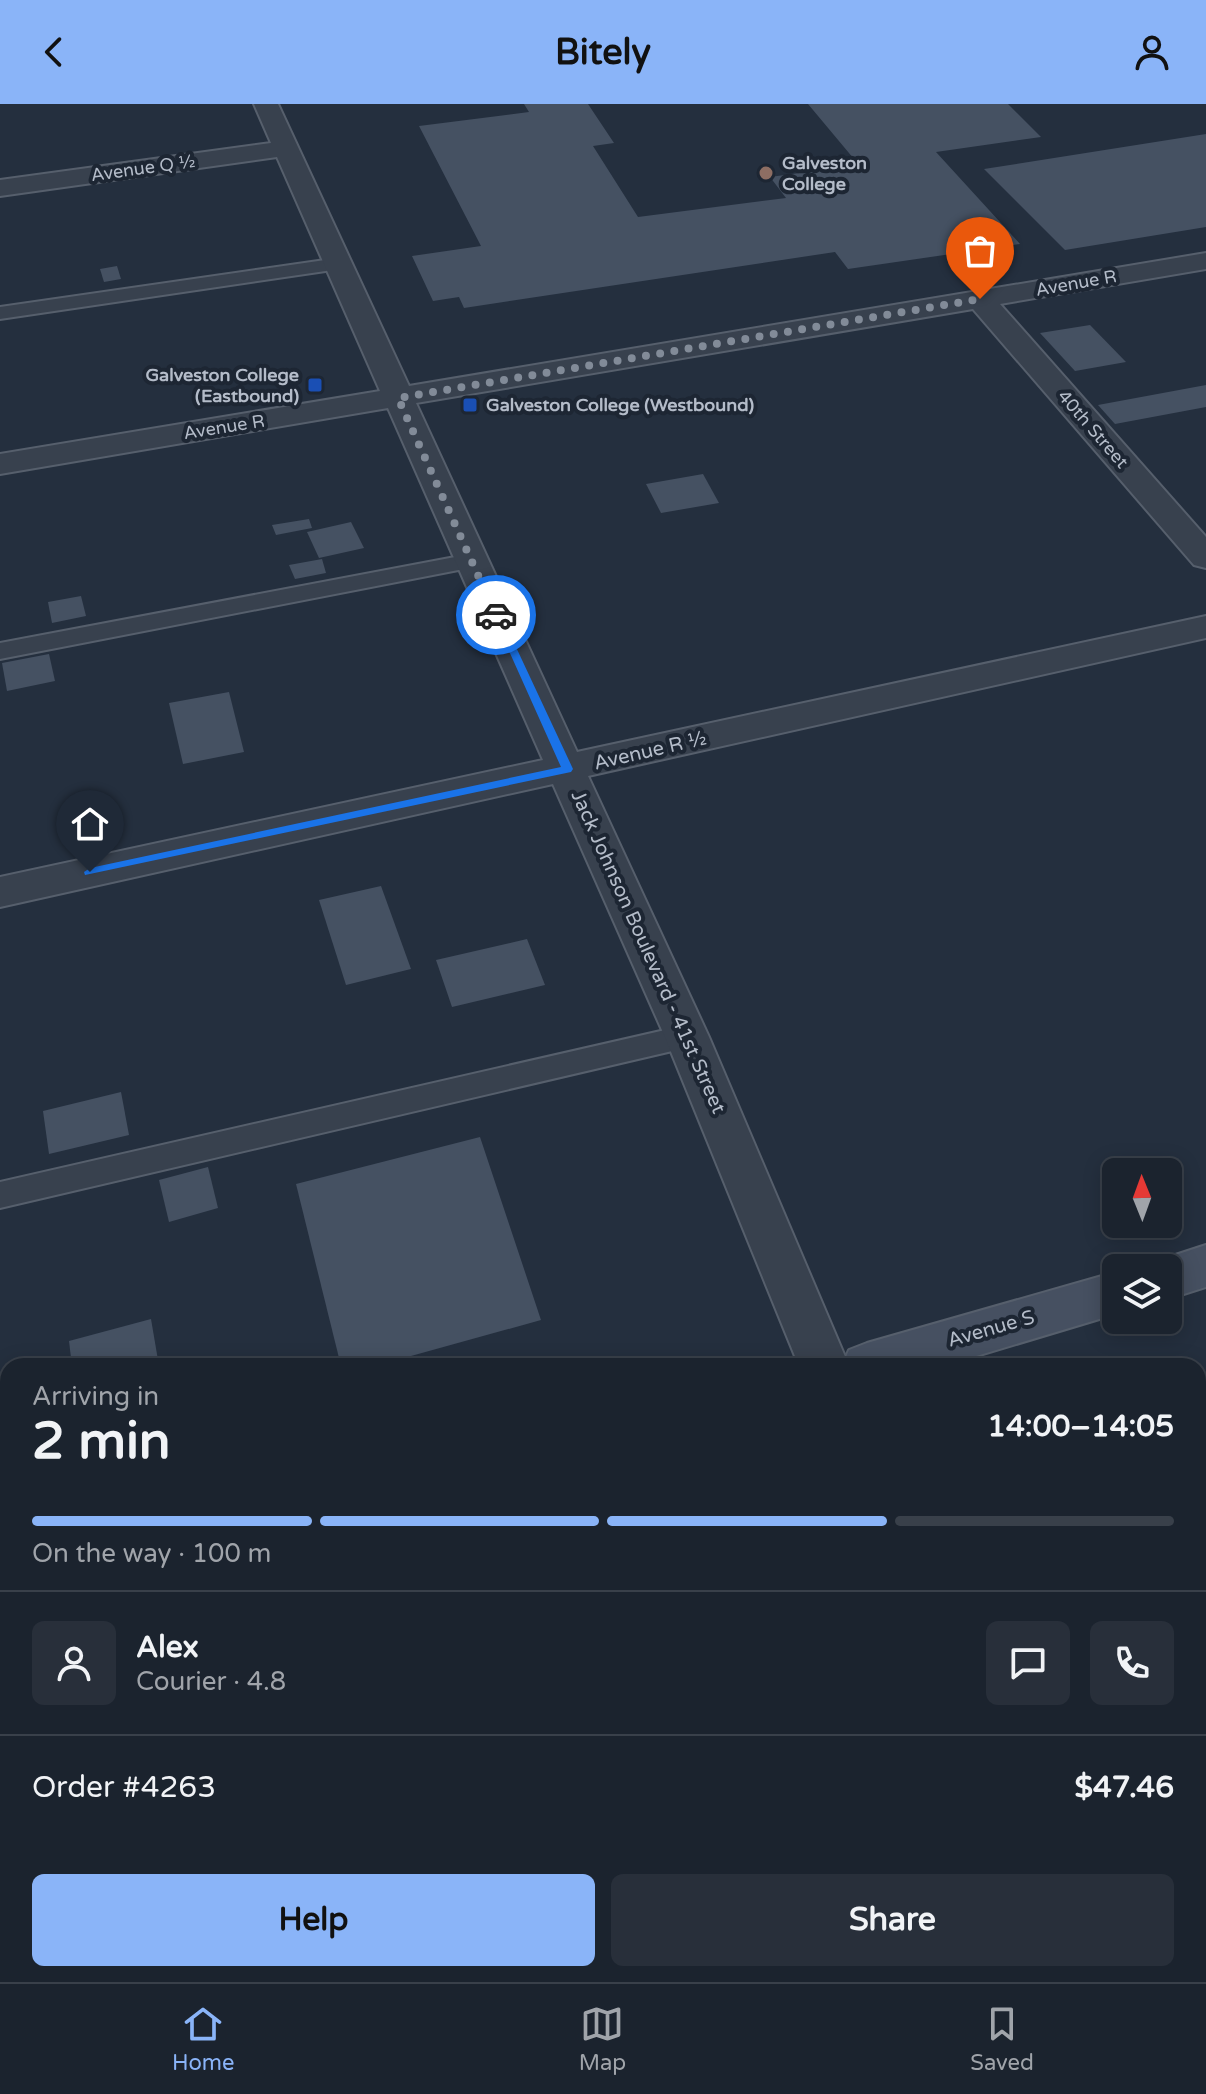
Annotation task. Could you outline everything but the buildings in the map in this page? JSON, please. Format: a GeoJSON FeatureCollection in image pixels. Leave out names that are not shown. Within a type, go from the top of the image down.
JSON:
{"type":"FeatureCollection","features":[{"type":"Feature","properties":{"kind":"main road"},"geometry":{"type":"LineString","coordinates":[[1182,1274],[1206,1266]]}},
{"type":"Feature","properties":{"kind":"main road","name":"Avenue S"},"geometry":{"type":"LineString","coordinates":[[894,1358],[1102,1297]]}},
{"type":"Feature","properties":{"kind":"street","name":"Jack Johnson Boulevard - 41st Street"},"geometry":{"type":"LineString","coordinates":[[266,104],[687,1037],[821,1358]]}},
{"type":"Feature","properties":{"kind":"street","name":"Avenue Q ½"},"geometry":{"type":"LineString","coordinates":[[0,188],[287,148]]}},
{"type":"Feature","properties":{"kind":"street","name":"Avenue R"},"geometry":{"type":"LineString","coordinates":[[0,464],[1206,261]]}},
{"type":"Feature","properties":{"kind":"street","name":"40th Street"},"geometry":{"type":"LineString","coordinates":[[980,299],[1206,558]]}},
{"type":"Feature","properties":{"kind":"street","name":"Avenue R ½"},"geometry":{"type":"LineString","coordinates":[[0,892],[1206,627]]}},
{"type":"Feature","properties":{"kind":"lane"},"geometry":{"type":"LineString","coordinates":[[0,313],[339,264]]}},
{"type":"Feature","properties":{"kind":"lane"},"geometry":{"type":"LineString","coordinates":[[0,651],[471,561]]}},
{"type":"Feature","properties":{"kind":"lane"},"geometry":{"type":"LineString","coordinates":[[0,1195],[687,1037]]}},
{"type":"Feature","properties":{"kind":"way so far"},"geometry":{"type":"LineString","coordinates":[[496,615],[398,398],[980,299]]}},
{"type":"Feature","properties":{"kind":"place","name":"Galveston College"},"geometry":{"type":"Point","coordinates":[766,173]}},
{"type":"Feature","properties":{"kind":"place","name":"Galveston College (Eastbound)"},"geometry":{"type":"Point","coordinates":[315,385]}},
{"type":"Feature","properties":{"kind":"place","name":"Galveston College (Westbound)"},"geometry":{"type":"Point","coordinates":[470,405]}},
{"type":"Feature","properties":{"kind":"route"},"geometry":{"type":"LineString","coordinates":[[90,872],[567,769],[496,615]]}}]}
